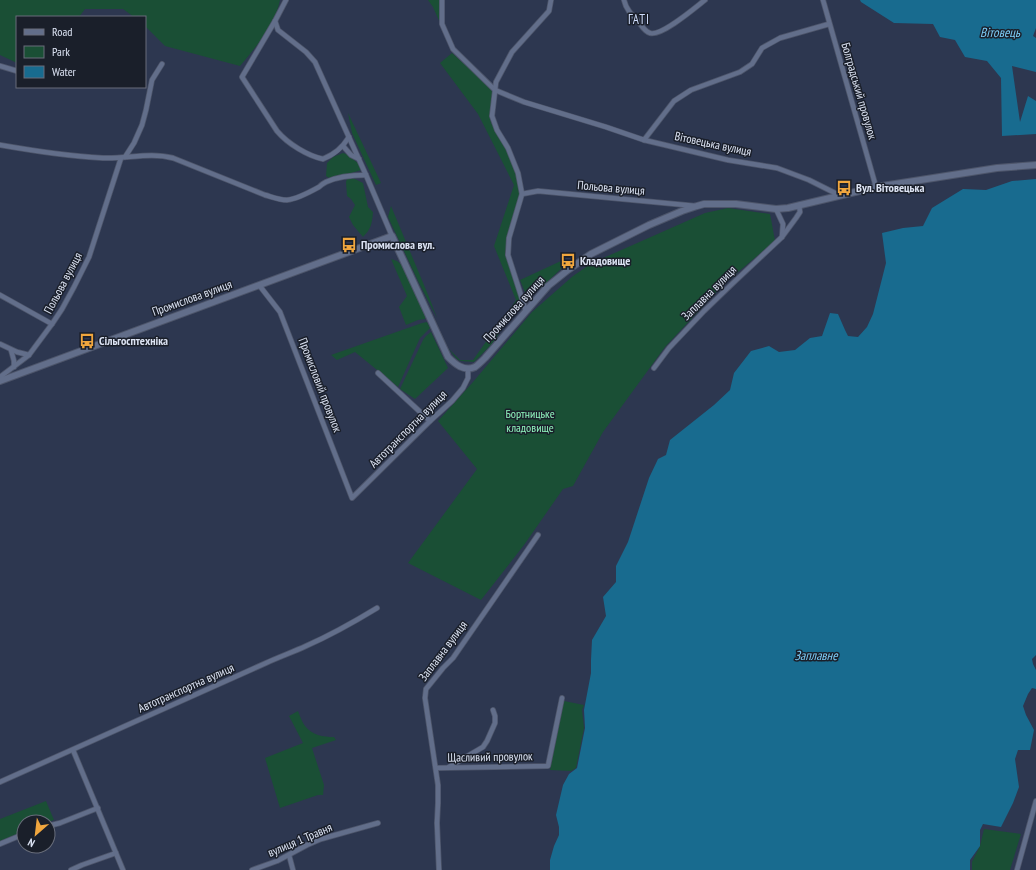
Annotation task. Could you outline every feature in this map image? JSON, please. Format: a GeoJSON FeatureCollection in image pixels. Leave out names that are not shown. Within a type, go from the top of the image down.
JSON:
{"type":"FeatureCollection","features":[{"type":"Feature","properties":{"kind":"street"},"geometry":{"type":"LineString","coordinates":[[286,0],[242,77],[277,131],[286,141],[311,156],[323,159],[330,156],[343,146],[349,137]]}},
{"type":"Feature","properties":{"kind":"street","name":"Вітовецька вулиця"},"geometry":{"type":"LineString","coordinates":[[442,0],[442,24],[453,49],[495,90],[524,102],[644,140],[728,160],[778,168],[809,180],[839,195]]}},
{"type":"Feature","properties":{"kind":"street"},"geometry":{"type":"LineString","coordinates":[[526,311],[508,255],[509,238],[522,194],[518,173],[511,154],[497,130],[492,116],[496,82],[512,52],[549,11],[551,0]]}},
{"type":"Feature","properties":{"kind":"street"},"geometry":{"type":"LineString","coordinates":[[624,0],[627,9],[651,34],[656,34],[675,23],[705,0]]}},
{"type":"Feature","properties":{"kind":"street","name":"Болградський провулок"},"geometry":{"type":"LineString","coordinates":[[822,0],[876,187]]}},
{"type":"Feature","properties":{"kind":"street"},"geometry":{"type":"LineString","coordinates":[[275,21],[278,30],[306,52],[315,62],[392,236],[448,357],[454,364],[468,368]]}},
{"type":"Feature","properties":{"kind":"street"},"geometry":{"type":"LineString","coordinates":[[644,140],[674,101],[691,90],[740,72],[752,64],[762,48],[780,38],[829,24]]}},
{"type":"Feature","properties":{"kind":"street","name":"Польова вулиця"},"geometry":{"type":"LineString","coordinates":[[0,377],[28,355],[52,324],[62,309],[86,264],[123,158],[134,143],[142,125],[151,82],[162,64]]}},
{"type":"Feature","properties":{"kind":"street"},"geometry":{"type":"LineString","coordinates":[[0,66],[16,71]]}},
{"type":"Feature","properties":{"kind":"street"},"geometry":{"type":"LineString","coordinates":[[146,82],[151,82]]}},
{"type":"Feature","properties":{"kind":"street"},"geometry":{"type":"LineString","coordinates":[[0,145],[32,151],[103,158],[158,155],[169,157],[265,195],[276,199],[287,200],[319,187],[326,182],[352,175],[366,176]]}},
{"type":"Feature","properties":{"kind":"street"},"geometry":{"type":"LineString","coordinates":[[343,146],[359,160]]}},
{"type":"Feature","properties":{"kind":"street"},"geometry":{"type":"LineString","coordinates":[[839,195],[876,187],[997,168],[1036,165]]}},
{"type":"Feature","properties":{"kind":"street","name":"Польова вулиця"},"geometry":{"type":"LineString","coordinates":[[522,194],[538,191],[697,206]]}},
{"type":"Feature","properties":{"kind":"street","name":"Промислова вулиця"},"geometry":{"type":"LineString","coordinates":[[468,368],[474,367],[485,358],[548,286],[568,270],[591,254],[649,225],[682,211],[704,204],[736,204],[776,209],[788,208],[839,195]]}},
{"type":"Feature","properties":{"kind":"street","name":"Заплавна вулиця"},"geometry":{"type":"LineString","coordinates":[[654,368],[669,348],[704,311],[782,237],[800,212],[799,205]]}},
{"type":"Feature","properties":{"kind":"street"},"geometry":{"type":"LineString","coordinates":[[776,209],[783,224],[782,237]]}},
{"type":"Feature","properties":{"kind":"street","name":"Промислова вулиця"},"geometry":{"type":"LineString","coordinates":[[0,381],[392,236]]}},
{"type":"Feature","properties":{"kind":"street","name":"Промисловий провулок"},"geometry":{"type":"LineString","coordinates":[[260,285],[280,312],[352,498]]}},
{"type":"Feature","properties":{"kind":"street"},"geometry":{"type":"LineString","coordinates":[[0,295],[52,324]]}},
{"type":"Feature","properties":{"kind":"street"},"geometry":{"type":"LineString","coordinates":[[0,344],[11,350],[28,355]]}},
{"type":"Feature","properties":{"kind":"street"},"geometry":{"type":"LineString","coordinates":[[11,350],[14,360],[14,367]]}},
{"type":"Feature","properties":{"kind":"street","name":"Автотранспортна вулиця"},"geometry":{"type":"LineString","coordinates":[[352,498],[452,401],[463,388],[468,378],[468,368]]}},
{"type":"Feature","properties":{"kind":"street"},"geometry":{"type":"LineString","coordinates":[[378,373],[430,421]]}},
{"type":"Feature","properties":{"kind":"street","name":"Заплавна вулиця"},"geometry":{"type":"LineString","coordinates":[[439,870],[436,768],[425,698],[426,689],[453,658],[538,535]]}},
{"type":"Feature","properties":{"kind":"street","name":"Автотранспортна вулиця"},"geometry":{"type":"LineString","coordinates":[[0,782],[306,646],[354,622],[377,608]]}},
{"type":"Feature","properties":{"kind":"street","name":"Щасливий провулок"},"geometry":{"type":"LineString","coordinates":[[436,768],[548,766],[562,698]]}},
{"type":"Feature","properties":{"kind":"street"},"geometry":{"type":"LineString","coordinates":[[447,768],[483,748],[494,723],[495,716],[493,710]]}},
{"type":"Feature","properties":{"kind":"street"},"geometry":{"type":"LineString","coordinates":[[73,750],[123,870]]}},
{"type":"Feature","properties":{"kind":"street"},"geometry":{"type":"LineString","coordinates":[[1017,870],[1036,801]]}},
{"type":"Feature","properties":{"kind":"street"},"geometry":{"type":"LineString","coordinates":[[56,824],[98,808]]}},
{"type":"Feature","properties":{"kind":"street","name":"вулиця 1 Травня"},"geometry":{"type":"LineString","coordinates":[[252,870],[289,855],[308,844],[321,839],[378,823]]}},
{"type":"Feature","properties":{"kind":"street"},"geometry":{"type":"LineString","coordinates":[[0,844],[16,837]]}},
{"type":"Feature","properties":{"kind":"street"},"geometry":{"type":"LineString","coordinates":[[71,870],[116,853]]}},
{"type":"Feature","properties":{"kind":"street"},"geometry":{"type":"LineString","coordinates":[[289,855],[293,870]]}},
{"type":"Feature","properties":{"kind":"green space"},"geometry":{"type":"Polygon","coordinates":[[[0,0],[280,0],[278,9],[269,27],[240,66],[165,46],[146,27],[146,16],[133,16],[123,9],[85,9],[80,16],[16,16],[16,63],[0,55],[0,0]]]}},
{"type":"Feature","properties":{"kind":"green space"},"geometry":{"type":"Polygon","coordinates":[[[428,0],[440,0],[440,23],[433,7],[428,0]]]}},
{"type":"Feature","properties":{"kind":"green space"},"geometry":{"type":"Polygon","coordinates":[[[452,53],[492,90],[493,96],[490,116],[491,123],[507,149],[516,171],[519,185],[519,199],[506,255],[520,301],[508,317],[505,316],[516,300],[494,246],[514,185],[478,114],[440,63],[452,53]]]}},
{"type":"Feature","properties":{"kind":"green space"},"geometry":{"type":"Polygon","coordinates":[[[348,113],[381,183],[376,185],[352,133],[348,113]]]}},
{"type":"Feature","properties":{"kind":"green space"},"geometry":{"type":"Polygon","coordinates":[[[343,153],[358,163],[361,170],[329,178],[326,176],[327,163],[333,157],[343,153]]]}},
{"type":"Feature","properties":{"kind":"green space"},"geometry":{"type":"Polygon","coordinates":[[[353,178],[363,183],[368,207],[373,212],[371,226],[363,237],[353,225],[349,217],[355,205],[347,196],[346,182],[347,179],[353,178]]]}},
{"type":"Feature","properties":{"kind":"green space"},"geometry":{"type":"Polygon","coordinates":[[[391,206],[429,297],[437,318],[388,217],[391,206]]]}},
{"type":"Feature","properties":{"kind":"green space","name":"Бортницьке кладовище"},"geometry":{"type":"Polygon","coordinates":[[[728,208],[770,214],[775,241],[725,283],[665,347],[603,432],[573,486],[563,489],[524,545],[481,600],[408,563],[477,469],[438,421],[532,312],[573,276],[592,263],[705,213],[728,208]]]}},
{"type":"Feature","properties":{"kind":"green space"},"geometry":{"type":"Polygon","coordinates":[[[391,259],[397,261],[404,267],[426,313],[425,319],[406,325],[399,307],[407,296],[391,259]]]}},
{"type":"Feature","properties":{"kind":"green space"},"geometry":{"type":"Polygon","coordinates":[[[561,261],[563,267],[544,285],[533,292],[529,298],[527,297],[520,280],[561,261]]]}},
{"type":"Feature","properties":{"kind":"green space"},"geometry":{"type":"Polygon","coordinates":[[[502,319],[504,322],[499,334],[492,344],[474,362],[458,360],[448,348],[460,360],[473,360],[502,319]]]}},
{"type":"Feature","properties":{"kind":"green space"},"geometry":{"type":"Polygon","coordinates":[[[427,322],[430,328],[420,338],[398,387],[355,352],[337,360],[331,355],[422,323],[427,322]]]}},
{"type":"Feature","properties":{"kind":"green space"},"geometry":{"type":"Polygon","coordinates":[[[431,332],[448,368],[415,399],[400,389],[423,340],[431,332]]]}},
{"type":"Feature","properties":{"kind":"green space"},"geometry":{"type":"Polygon","coordinates":[[[564,701],[584,705],[582,710],[584,728],[576,768],[571,771],[550,770],[564,701]]]}},
{"type":"Feature","properties":{"kind":"green space"},"geometry":{"type":"Polygon","coordinates":[[[298,711],[304,724],[311,732],[322,736],[334,737],[336,740],[312,748],[324,785],[323,795],[318,795],[280,808],[265,758],[303,743],[289,716],[298,711]]]}},
{"type":"Feature","properties":{"kind":"green space"},"geometry":{"type":"Polygon","coordinates":[[[46,801],[51,814],[16,814],[16,835],[0,841],[0,819],[46,801]]]}},
{"type":"Feature","properties":{"kind":"green space"},"geometry":{"type":"Polygon","coordinates":[[[984,829],[1021,834],[1010,870],[972,870],[972,862],[980,846],[984,829]]]}},
{"type":"Feature","properties":{"kind":"water","name":"Вітовець"},"geometry":{"type":"Polygon","coordinates":[[[860,0],[1036,0],[1036,28],[1033,36],[1036,38],[1036,72],[1012,66],[1020,122],[1028,96],[1036,101],[1036,134],[1002,136],[1001,78],[987,61],[965,57],[955,40],[940,37],[933,24],[894,23],[860,0]]]}},
{"type":"Feature","properties":{"kind":"water","name":"Заплавне"},"geometry":{"type":"Polygon","coordinates":[[[1036,179],[1036,655],[1032,659],[1036,670],[1036,689],[1032,688],[1023,706],[1034,730],[1030,750],[1018,750],[1015,759],[1019,787],[1001,827],[983,824],[980,830],[980,846],[970,860],[970,870],[550,870],[550,860],[559,835],[556,815],[563,785],[569,774],[577,768],[585,728],[584,710],[591,673],[592,640],[606,616],[603,597],[616,582],[616,566],[628,542],[649,478],[658,459],[666,455],[670,440],[714,405],[730,390],[734,373],[751,351],[769,346],[779,352],[795,350],[810,338],[822,336],[830,313],[838,314],[848,336],[858,337],[867,327],[873,314],[886,263],[882,233],[903,228],[923,226],[932,208],[963,189],[986,190],[1012,181],[1036,179]]]}},
{"type":"Feature","properties":{"kind":"place","name":"Вул. Вітовецька"},"geometry":{"type":"Point","coordinates":[844,188]}},
{"type":"Feature","properties":{"kind":"place","name":"Промислова вул."},"geometry":{"type":"Point","coordinates":[349,245]}},
{"type":"Feature","properties":{"kind":"place","name":"Кладовище"},"geometry":{"type":"Point","coordinates":[568,261]}},
{"type":"Feature","properties":{"kind":"place","name":"Сільгосптехніка"},"geometry":{"type":"Point","coordinates":[87,341]}},
{"type":"Feature","properties":{"kind":"district","name":"ГАТІ"},"geometry":{"type":"Point","coordinates":[639,19]}}]}
